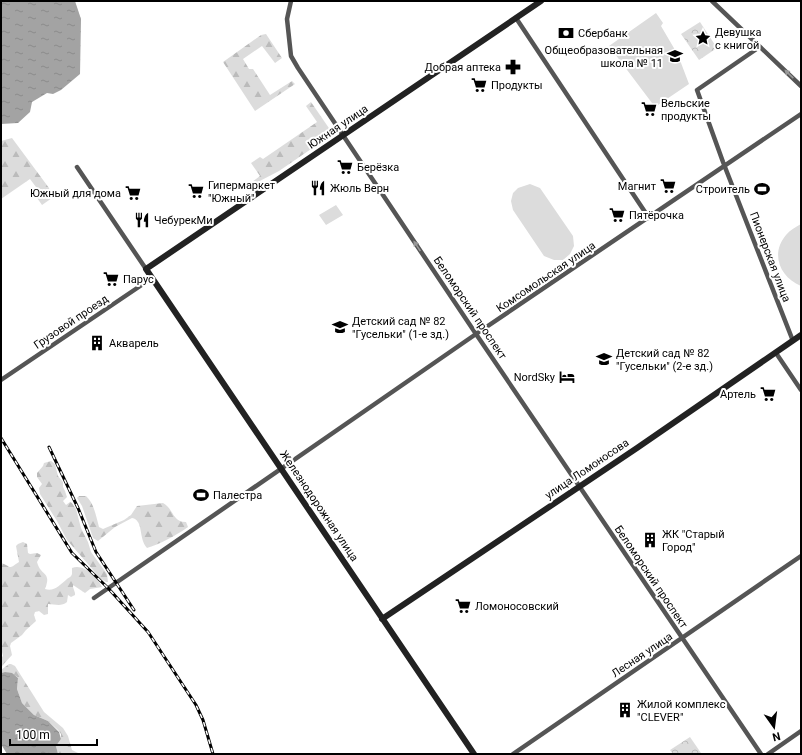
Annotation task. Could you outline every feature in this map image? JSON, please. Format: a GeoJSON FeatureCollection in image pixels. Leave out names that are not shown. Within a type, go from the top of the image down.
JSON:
{"type":"FeatureCollection","features":[{"type":"Feature","properties":{"kind":"main road","name":"Южная улица"},"geometry":{"type":"LineString","coordinates":[[146,270],[541,1]]}},
{"type":"Feature","properties":{"kind":"main road","name":"Железнодорожная улица"},"geometry":{"type":"LineString","coordinates":[[146,270],[474,754]]}},
{"type":"Feature","properties":{"kind":"main road","name":"улица Ломоносова"},"geometry":{"type":"LineString","coordinates":[[382,618],[801,335]]}},
{"type":"Feature","properties":{"kind":"street","name":"Беломорский проспект"},"geometry":{"type":"LineString","coordinates":[[291,1],[287,19],[291,56],[298,68],[476,334],[761,754]]}},
{"type":"Feature","properties":{"kind":"street"},"geometry":{"type":"LineString","coordinates":[[712,1],[801,86]]}},
{"type":"Feature","properties":{"kind":"street"},"geometry":{"type":"LineString","coordinates":[[516,18],[649,218]]}},
{"type":"Feature","properties":{"kind":"street","name":"Пионерская улица"},"geometry":{"type":"LineString","coordinates":[[758,48],[697,90],[793,341]]}},
{"type":"Feature","properties":{"kind":"street","name":"Комсомольская улица"},"geometry":{"type":"LineString","coordinates":[[94,598],[476,334],[801,114]]}},
{"type":"Feature","properties":{"kind":"street"},"geometry":{"type":"LineString","coordinates":[[77,167],[146,270]]}},
{"type":"Feature","properties":{"kind":"street","name":"Грузовой проезд"},"geometry":{"type":"LineString","coordinates":[[1,380],[152,278]]}},
{"type":"Feature","properties":{"kind":"street"},"geometry":{"type":"LineString","coordinates":[[776,353],[801,390]]}},
{"type":"Feature","properties":{"kind":"street","name":"Лесная улица"},"geometry":{"type":"LineString","coordinates":[[513,754],[801,556]]}},
{"type":"Feature","properties":{"kind":"street"},"geometry":{"type":"LineString","coordinates":[[768,754],[801,731]]}},
{"type":"Feature","properties":{"kind":"green space"},"geometry":{"type":"Polygon","coordinates":[[[656,13],[663,23],[661,26],[678,55],[689,84],[655,107],[609,46],[656,13]]]}},
{"type":"Feature","properties":{"kind":"green space"},"geometry":{"type":"Polygon","coordinates":[[[700,22],[717,48],[699,60],[681,34],[700,22]]]}},
{"type":"Feature","properties":{"kind":"green space"},"geometry":{"type":"Polygon","coordinates":[[[266,34],[282,58],[275,63],[262,46],[243,59],[249,69],[253,69],[270,95],[292,81],[295,84],[255,111],[223,62],[261,35],[266,34]]]}},
{"type":"Feature","properties":{"kind":"green space"},"geometry":{"type":"Polygon","coordinates":[[[311,102],[333,134],[279,171],[254,184],[252,182],[260,176],[251,163],[260,157],[263,159],[317,122],[306,106],[311,102]]]}},
{"type":"Feature","properties":{"kind":"green space"},"geometry":{"type":"Polygon","coordinates":[[[12,138],[49,188],[52,198],[42,205],[35,195],[39,191],[30,179],[1,199],[1,141],[12,138]]]}},
{"type":"Feature","properties":{"kind":"green space"},"geometry":{"type":"Polygon","coordinates":[[[530,184],[540,188],[573,236],[574,246],[570,254],[563,260],[554,260],[544,256],[513,210],[511,201],[513,193],[518,188],[530,184]]]}},
{"type":"Feature","properties":{"kind":"green space"},"geometry":{"type":"Polygon","coordinates":[[[336,205],[343,215],[326,225],[319,215],[336,205]]]}},
{"type":"Feature","properties":{"kind":"green space"},"geometry":{"type":"Polygon","coordinates":[[[801,224],[801,286],[788,277],[783,271],[778,257],[781,242],[791,230],[801,224]]]}},
{"type":"Feature","properties":{"kind":"green space"},"geometry":{"type":"Polygon","coordinates":[[[51,461],[55,464],[58,476],[63,482],[63,487],[67,497],[63,501],[66,505],[70,502],[72,503],[76,509],[81,528],[91,552],[107,574],[108,582],[100,578],[67,540],[40,494],[39,488],[42,484],[37,477],[37,473],[44,463],[51,461]]]}},
{"type":"Feature","properties":{"kind":"green space"},"geometry":{"type":"Polygon","coordinates":[[[79,496],[86,496],[89,499],[99,527],[103,529],[124,520],[131,515],[137,506],[163,503],[169,508],[175,518],[186,522],[188,527],[168,539],[147,548],[144,544],[138,522],[136,519],[132,518],[115,527],[98,541],[93,538],[82,506],[77,498],[79,496]]]}},
{"type":"Feature","properties":{"kind":"green space"},"geometry":{"type":"Polygon","coordinates":[[[23,542],[27,544],[28,553],[37,553],[41,555],[37,562],[47,577],[45,589],[51,590],[59,586],[71,576],[72,568],[76,567],[81,567],[94,575],[102,587],[90,589],[85,593],[73,585],[75,595],[71,597],[68,595],[67,602],[65,604],[48,604],[48,614],[44,615],[39,611],[35,612],[34,615],[36,621],[22,635],[11,643],[10,646],[12,655],[1,667],[1,658],[3,656],[1,648],[1,563],[10,567],[19,562],[16,546],[23,542]]]}},
{"type":"Feature","properties":{"kind":"green space"},"geometry":{"type":"Polygon","coordinates":[[[9,664],[15,666],[44,712],[63,728],[68,736],[72,750],[80,754],[58,754],[56,746],[61,739],[61,734],[48,721],[34,715],[22,703],[17,689],[18,678],[5,672],[1,673],[1,670],[9,664]]]}},
{"type":"Feature","properties":{"kind":"green space"},"geometry":{"type":"Polygon","coordinates":[[[690,737],[701,753],[673,754],[670,750],[690,737]]]}},
{"type":"Feature","properties":{"kind":"water"},"geometry":{"type":"Polygon","coordinates":[[[1,1],[75,1],[81,19],[80,74],[61,90],[53,94],[47,93],[32,102],[30,112],[18,123],[1,124],[1,1]]]}},
{"type":"Feature","properties":{"kind":"water"},"geometry":{"type":"Polygon","coordinates":[[[1,673],[12,673],[18,678],[17,689],[22,703],[34,715],[48,721],[59,732],[61,739],[56,746],[58,754],[7,754],[1,744],[1,673]]]}},
{"type":"Feature","properties":{"kind":"railway"},"geometry":{"type":"LineString","coordinates":[[1,438],[72,553],[108,588],[148,632],[196,705],[203,720],[213,754]]}},
{"type":"Feature","properties":{"kind":"railway"},"geometry":{"type":"LineString","coordinates":[[49,447],[78,508],[96,552],[134,610]]}},
{"type":"Feature","properties":{"kind":"place","name":"Сбербанк"},"geometry":{"type":"Point","coordinates":[566,33]}},
{"type":"Feature","properties":{"kind":"place","name":"Девушка с книгой"},"geometry":{"type":"Point","coordinates":[703,38]}},
{"type":"Feature","properties":{"kind":"place","name":"Общеобразовательная школа № 11"},"geometry":{"type":"Point","coordinates":[675,56]}},
{"type":"Feature","properties":{"kind":"place","name":"Добрая аптека"},"geometry":{"type":"Point","coordinates":[513,67]}},
{"type":"Feature","properties":{"kind":"place","name":"Продукты"},"geometry":{"type":"Point","coordinates":[479,85]}},
{"type":"Feature","properties":{"kind":"place","name":"Вельские продукты"},"geometry":{"type":"Point","coordinates":[649,109]}},
{"type":"Feature","properties":{"kind":"place","name":"Берёзка"},"geometry":{"type":"Point","coordinates":[345,167]}},
{"type":"Feature","properties":{"kind":"place","name":"Магнит"},"geometry":{"type":"Point","coordinates":[668,186]}},
{"type":"Feature","properties":{"kind":"place","name":"Жюль Верн"},"geometry":{"type":"Point","coordinates":[318,188]}},
{"type":"Feature","properties":{"kind":"place","name":"Строитель"},"geometry":{"type":"Point","coordinates":[762,189]}},
{"type":"Feature","properties":{"kind":"place","name":"Гипермаркет \"Южный\""},"geometry":{"type":"Point","coordinates":[196,191]}},
{"type":"Feature","properties":{"kind":"place","name":"Южный для дома"},"geometry":{"type":"Point","coordinates":[133,193]}},
{"type":"Feature","properties":{"kind":"place","name":"Пятёрочка"},"geometry":{"type":"Point","coordinates":[617,215]}},
{"type":"Feature","properties":{"kind":"place","name":"ЧебурекМи"},"geometry":{"type":"Point","coordinates":[142,220]}},
{"type":"Feature","properties":{"kind":"place","name":"Парус"},"geometry":{"type":"Point","coordinates":[111,279]}},
{"type":"Feature","properties":{"kind":"place","name":"Детский сад № 82 \"Гусельки\" (1-е зд.)"},"geometry":{"type":"Point","coordinates":[340,327]}},
{"type":"Feature","properties":{"kind":"place","name":"Акварель"},"geometry":{"type":"Point","coordinates":[97,343]}},
{"type":"Feature","properties":{"kind":"place","name":"Детский сад № 82 \"Гусельки\" (2-е зд.)"},"geometry":{"type":"Point","coordinates":[604,359]}},
{"type":"Feature","properties":{"kind":"place","name":"NordSky"},"geometry":{"type":"Point","coordinates":[567,377]}},
{"type":"Feature","properties":{"kind":"place","name":"Артель"},"geometry":{"type":"Point","coordinates":[768,394]}},
{"type":"Feature","properties":{"kind":"place","name":"Палестра"},"geometry":{"type":"Point","coordinates":[201,495]}},
{"type":"Feature","properties":{"kind":"place","name":"ЖК \"Старый Город\""},"geometry":{"type":"Point","coordinates":[650,540]}},
{"type":"Feature","properties":{"kind":"place","name":"Ломоносовский"},"geometry":{"type":"Point","coordinates":[463,606]}},
{"type":"Feature","properties":{"kind":"place","name":"Жилой комплекс \"СLEVER\""},"geometry":{"type":"Point","coordinates":[625,710]}}]}
